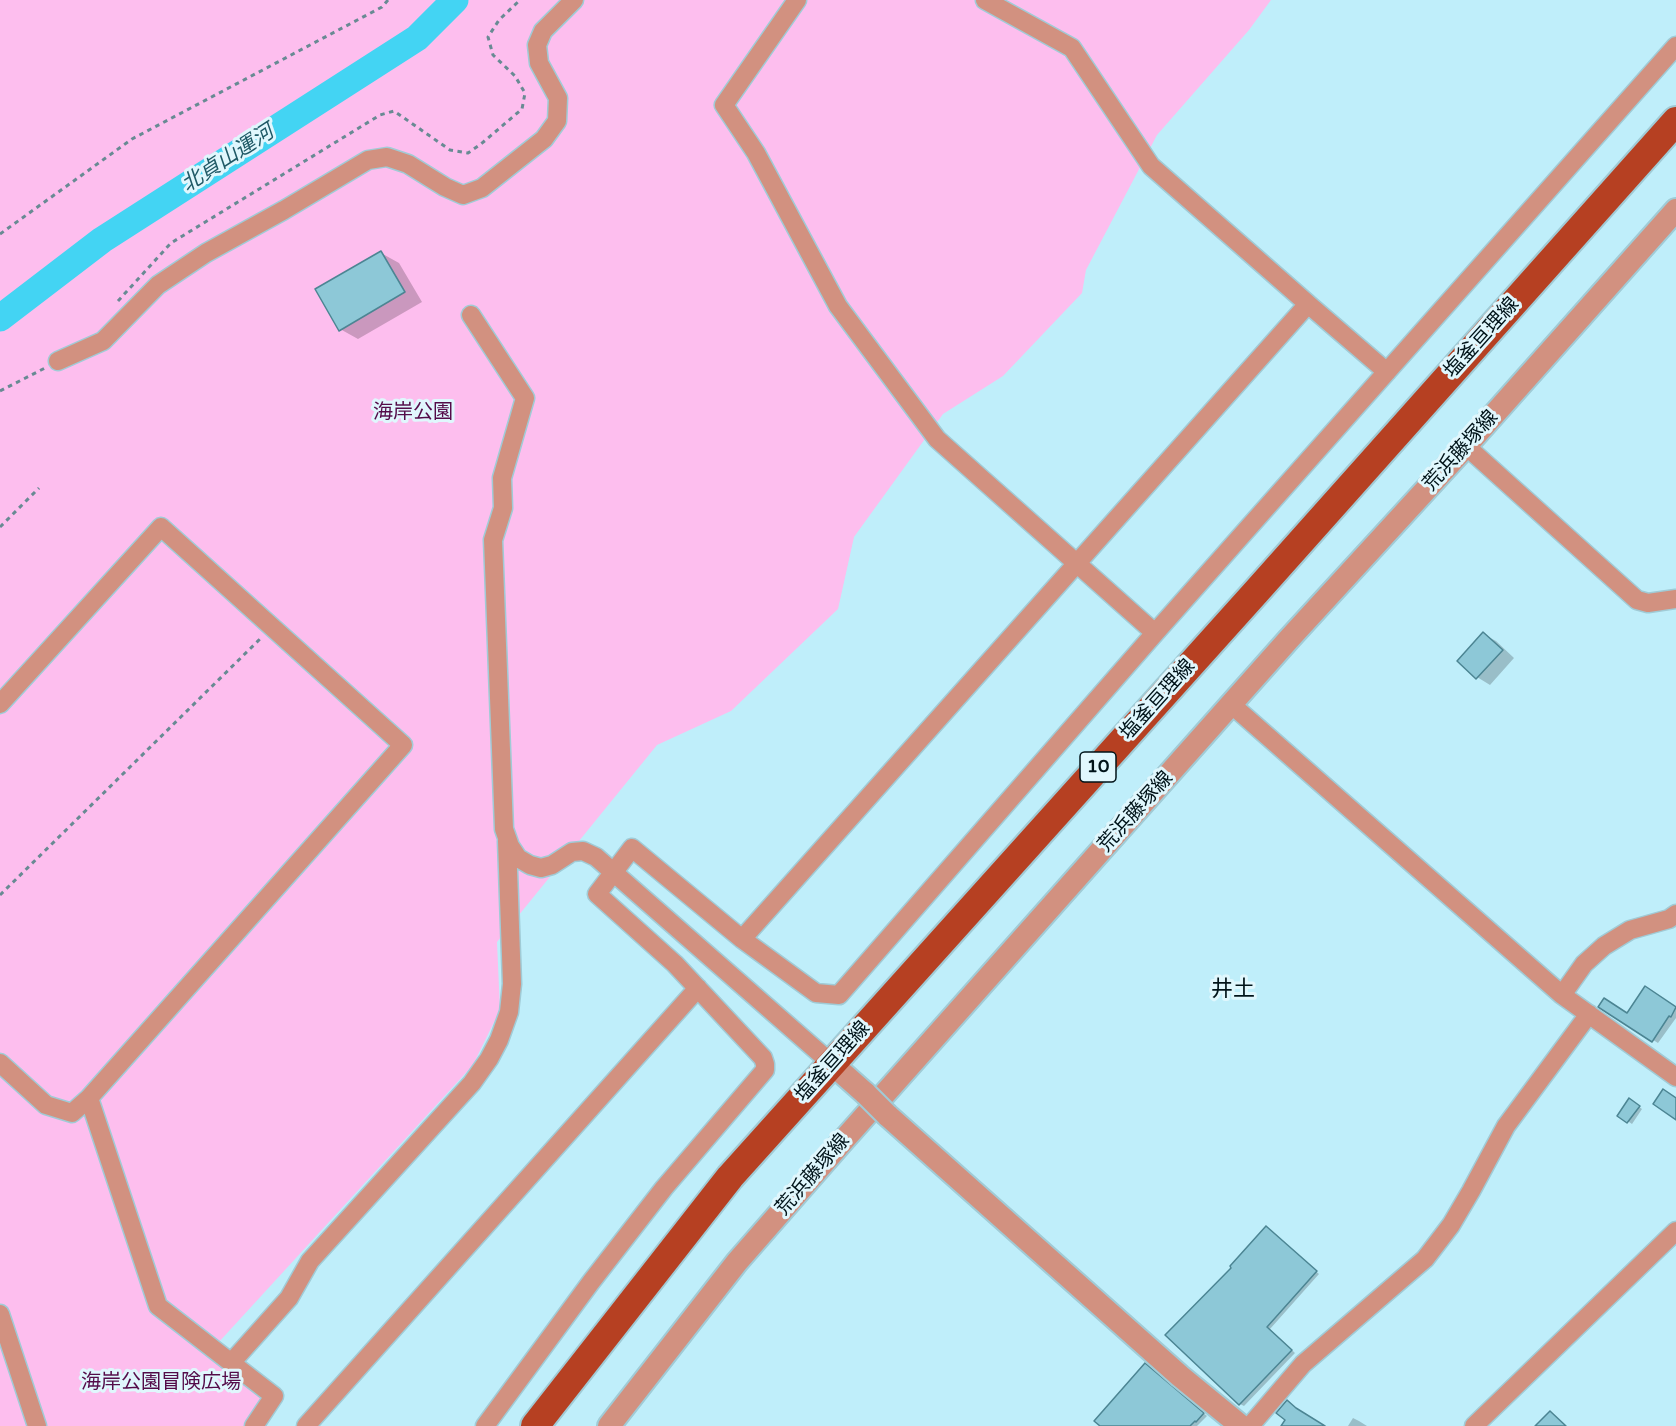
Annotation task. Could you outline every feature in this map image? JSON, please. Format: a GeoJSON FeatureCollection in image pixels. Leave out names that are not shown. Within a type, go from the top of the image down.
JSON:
{"type":"FeatureCollection","features":[{"type":"Feature","properties":{"kind":"main road","name":"塩釜亘理線"},"geometry":{"type":"LineString","coordinates":[[535,1426],[730,1177],[1676,121]]}},
{"type":"Feature","properties":{"kind":"street"},"geometry":{"type":"LineString","coordinates":[[58,361],[102,341],[158,285],[206,253],[368,160],[387,157],[408,164],[446,188],[463,195],[482,188],[544,139],[557,121],[558,98],[539,63],[537,45],[543,31],[574,0]]}},
{"type":"Feature","properties":{"kind":"street"},"geometry":{"type":"LineString","coordinates":[[797,0],[724,105],[756,153],[838,306],[937,439],[1155,633]]}},
{"type":"Feature","properties":{"kind":"street"},"geometry":{"type":"LineString","coordinates":[[985,0],[1072,48],[1151,166],[1387,372]]}},
{"type":"Feature","properties":{"kind":"street"},"geometry":{"type":"LineString","coordinates":[[485,1426],[656,1197],[765,1070],[763,1058],[698,988],[675,964],[597,894],[632,848],[742,939],[816,993],[839,995],[1155,633],[1676,46]]}},
{"type":"Feature","properties":{"kind":"street","name":"荒浜藤塚線"},"geometry":{"type":"LineString","coordinates":[[609,1426],[736,1262],[1289,639],[1466,446],[1676,210]]}},
{"type":"Feature","properties":{"kind":"street"},"geometry":{"type":"LineString","coordinates":[[742,939],[1308,304]]}},
{"type":"Feature","properties":{"kind":"street"},"geometry":{"type":"LineString","coordinates":[[471,315],[525,398],[502,478],[503,508],[493,540],[504,829],[510,846],[518,858],[541,868],[572,852],[584,851],[596,857],[866,1094],[1180,1377],[1241,1426]]}},
{"type":"Feature","properties":{"kind":"street"},"geometry":{"type":"LineString","coordinates":[[1466,446],[1637,600],[1648,603],[1676,598]]}},
{"type":"Feature","properties":{"kind":"street"},"geometry":{"type":"LineString","coordinates":[[0,704],[161,527],[403,745],[89,1098],[72,1113],[46,1104],[0,1063]]}},
{"type":"Feature","properties":{"kind":"street"},"geometry":{"type":"LineString","coordinates":[[1232,705],[1562,995],[1676,1077]]}},
{"type":"Feature","properties":{"kind":"street"},"geometry":{"type":"LineString","coordinates":[[231,1363],[289,1298],[310,1261],[472,1083],[499,1040],[508,1012],[512,984],[507,838]]}},
{"type":"Feature","properties":{"kind":"street"},"geometry":{"type":"LineString","coordinates":[[1562,995],[1584,964],[1604,946],[1630,930],[1669,919],[1676,914]]}},
{"type":"Feature","properties":{"kind":"street"},"geometry":{"type":"LineString","coordinates":[[306,1426],[698,988]]}},
{"type":"Feature","properties":{"kind":"street"},"geometry":{"type":"LineString","coordinates":[[1250,1426],[1303,1364],[1425,1259],[1461,1208],[1506,1126],[1589,1014]]}},
{"type":"Feature","properties":{"kind":"street"},"geometry":{"type":"LineString","coordinates":[[89,1098],[158,1306],[274,1396],[254,1426]]}},
{"type":"Feature","properties":{"kind":"street"},"geometry":{"type":"LineString","coordinates":[[1474,1426],[1676,1232]]}},
{"type":"Feature","properties":{"kind":"street"},"geometry":{"type":"LineString","coordinates":[[0,1314],[37,1426]]}},
{"type":"Feature","properties":{"kind":"path"},"geometry":{"type":"LineString","coordinates":[[0,234],[132,139],[382,7],[388,0]]}},
{"type":"Feature","properties":{"kind":"path"},"geometry":{"type":"LineString","coordinates":[[0,527],[39,488]]}},
{"type":"Feature","properties":{"kind":"path"},"geometry":{"type":"LineString","coordinates":[[0,895],[272,627]]}},
{"type":"Feature","properties":{"kind":"green space","name":"海岸公園"},"geometry":{"type":"Polygon","coordinates":[[[0,0],[1271,0],[1249,30],[1157,135],[1086,270],[1082,293],[1003,376],[943,414],[854,537],[838,609],[731,711],[657,745],[497,942],[500,1010],[473,1065],[207,1355],[264,1400],[246,1426],[0,1426],[0,0]]]}},
{"type":"Feature","properties":{"kind":"building"},"geometry":{"type":"Polygon","coordinates":[[[381,251],[405,292],[339,331],[315,289],[381,251]]]}},
{"type":"Feature","properties":{"kind":"building"},"geometry":{"type":"Polygon","coordinates":[[[1483,632],[1503,650],[1476,679],[1457,661],[1483,632]]]}},
{"type":"Feature","properties":{"kind":"building"},"geometry":{"type":"Polygon","coordinates":[[[1645,986],[1676,1007],[1652,1042],[1598,1007],[1604,998],[1627,1013],[1645,986]]]}},
{"type":"Feature","properties":{"kind":"building"},"geometry":{"type":"Polygon","coordinates":[[[1663,1089],[1676,1098],[1676,1120],[1653,1104],[1663,1089]]]}},
{"type":"Feature","properties":{"kind":"building"},"geometry":{"type":"Polygon","coordinates":[[[1629,1098],[1640,1106],[1627,1123],[1617,1116],[1629,1098]]]}},
{"type":"Feature","properties":{"kind":"building"},"geometry":{"type":"Polygon","coordinates":[[[1266,1226],[1317,1271],[1267,1327],[1292,1350],[1239,1405],[1165,1335],[1231,1268],[1230,1266],[1266,1226]]]}},
{"type":"Feature","properties":{"kind":"building"},"geometry":{"type":"Polygon","coordinates":[[[1145,1363],[1204,1413],[1196,1422],[1190,1426],[1100,1426],[1094,1421],[1145,1363]]]}},
{"type":"Feature","properties":{"kind":"building"},"geometry":{"type":"Polygon","coordinates":[[[1287,1400],[1325,1426],[1281,1426],[1285,1420],[1276,1413],[1287,1400]]]}},
{"type":"Feature","properties":{"kind":"building"},"geometry":{"type":"Polygon","coordinates":[[[1550,1411],[1566,1426],[1535,1426],[1550,1411]]]}},
{"type":"Feature","properties":{"kind":"waterway","name":"北貞山運河"},"geometry":{"type":"LineString","coordinates":[[0,318],[102,240],[417,38],[455,0]]}},
{"type":"Feature","properties":{"kind":"district","name":"井土"},"geometry":{"type":"Point","coordinates":[1233,990]}},
{"type":"Feature","properties":{"kind":"park label","name":"海岸公園冒険広場"},"geometry":{"type":"Point","coordinates":[161,1383]}}]}
